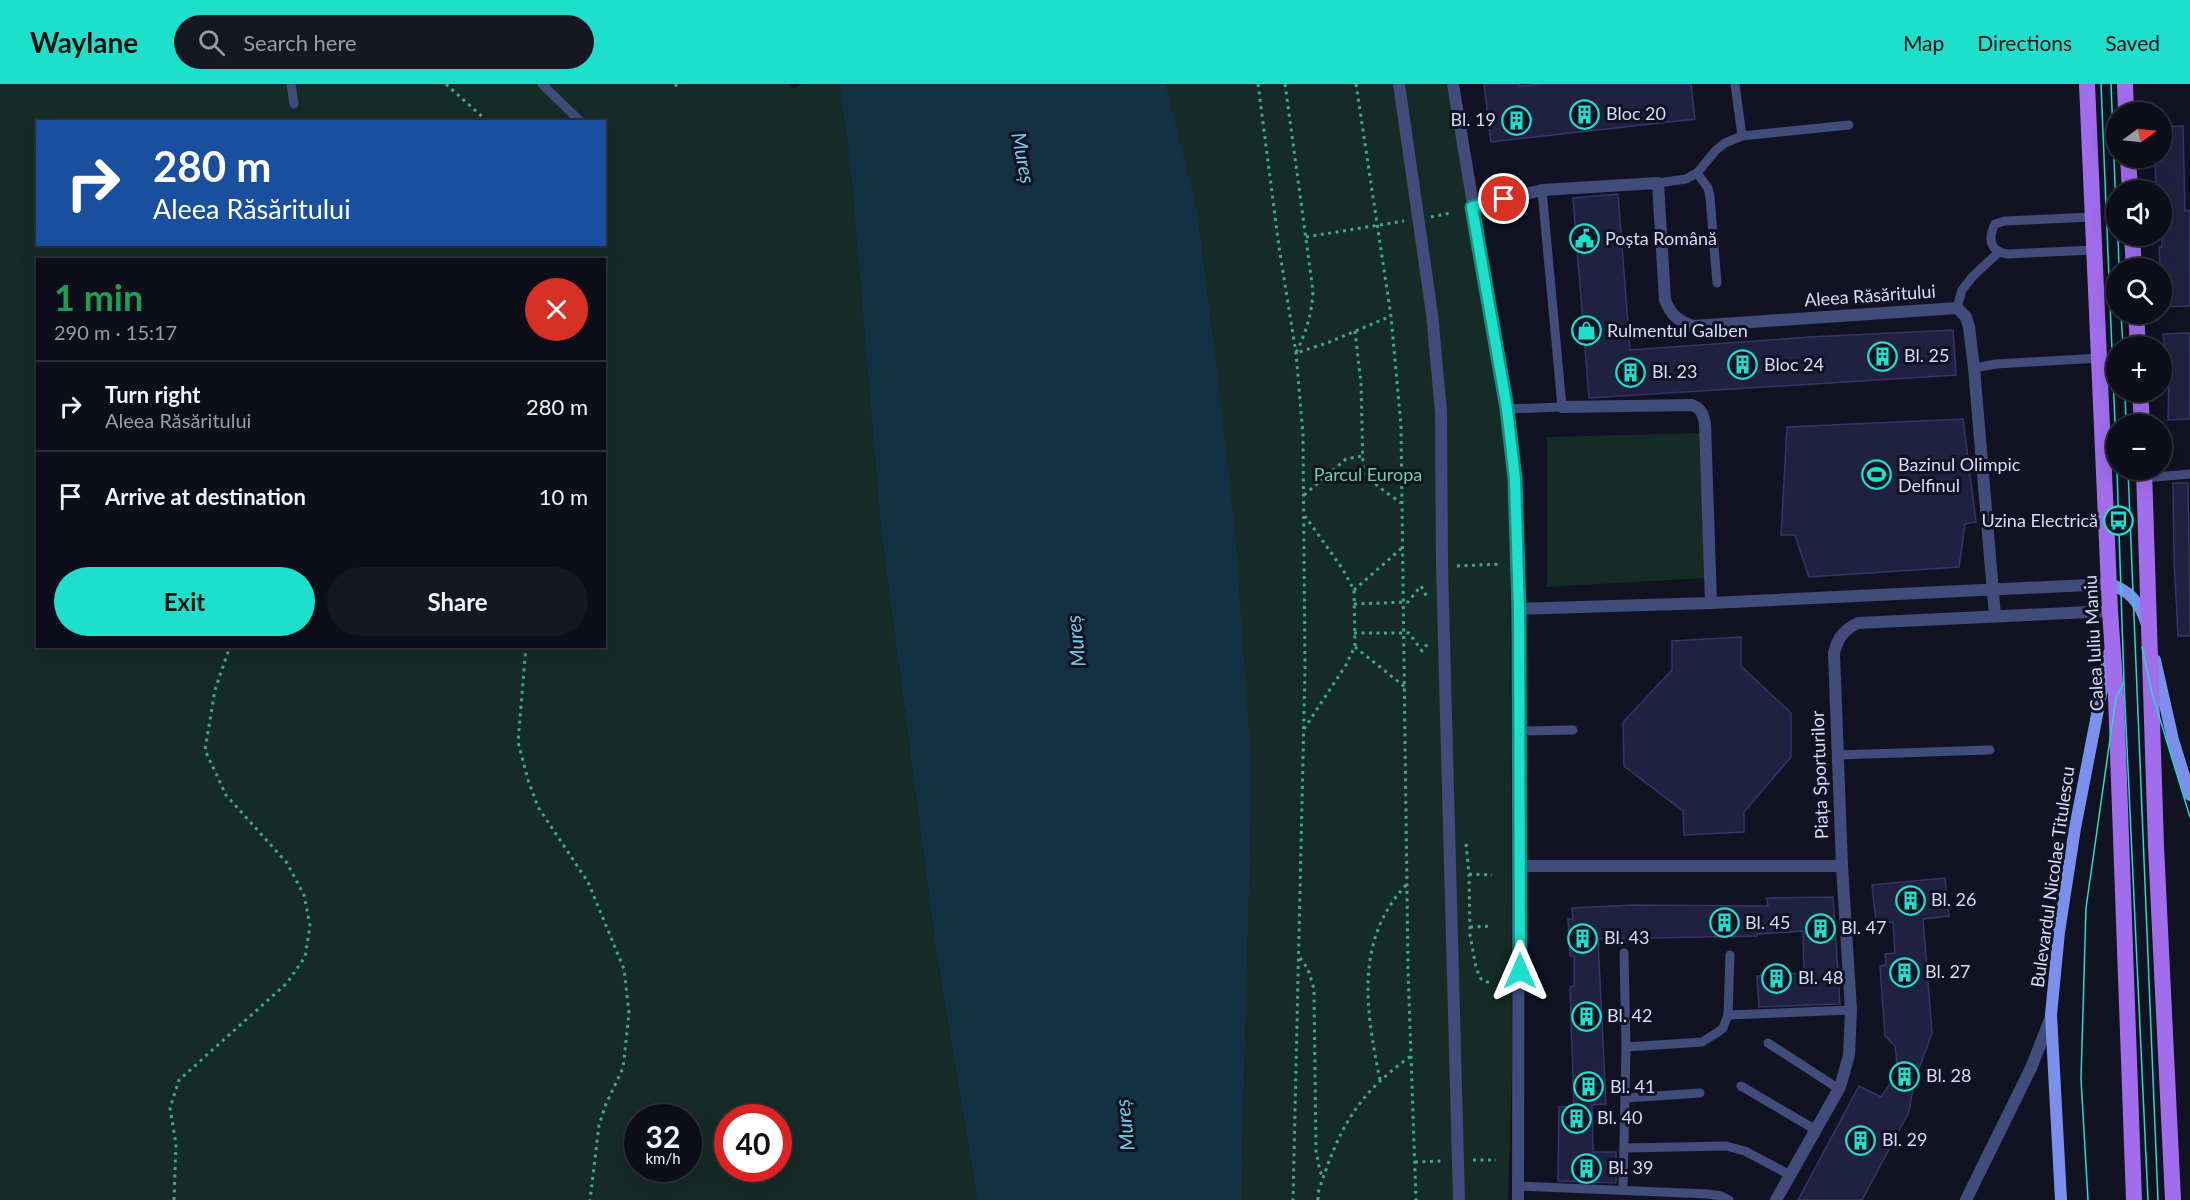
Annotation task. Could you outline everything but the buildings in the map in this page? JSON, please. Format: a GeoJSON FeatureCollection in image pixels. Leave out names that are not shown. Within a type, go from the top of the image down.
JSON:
{"type":"FeatureCollection","features":[{"type":"Feature","properties":{"kind":"main road","name":"Calea Iuliu Maniu"},"geometry":{"type":"LineString","coordinates":[[2087,84],[2110,611],[2116,697],[2134,1200]]}},
{"type":"Feature","properties":{"kind":"main road"},"geometry":{"type":"LineString","coordinates":[[2125,84],[2126,102]]}},
{"type":"Feature","properties":{"kind":"main road"},"geometry":{"type":"LineString","coordinates":[[2144,480],[2156,857],[2173,1200]]}},
{"type":"Feature","properties":{"kind":"main road"},"geometry":{"type":"LineString","coordinates":[[2109,584],[2122,588],[2134,598],[2145,616],[2173,740],[2190,795]]}},
{"type":"Feature","properties":{"kind":"main road","name":"Bulevardul Nicolae Titulescu"},"geometry":{"type":"LineString","coordinates":[[2061,1200],[2051,1015],[2059,932],[2075,828],[2112,634]]}},
{"type":"Feature","properties":{"kind":"street"},"geometry":{"type":"LineString","coordinates":[[1399,84],[1416,219],[1432,314],[1441,412],[1442,566],[1439,618],[1459,1200]]}},
{"type":"Feature","properties":{"kind":"street"},"geometry":{"type":"LineString","coordinates":[[1453,84],[1507,409],[1515,479],[1519,609],[1518,1200]]}},
{"type":"Feature","properties":{"kind":"street"},"geometry":{"type":"LineString","coordinates":[[1472,207],[1542,190],[1658,183]]}},
{"type":"Feature","properties":{"kind":"street","name":"Aleea Răsăritului"},"geometry":{"type":"LineString","coordinates":[[1658,183],[1665,300],[1670,313],[1680,321],[1693,326],[1957,308],[1966,316],[1974,368],[1995,616]]}},
{"type":"Feature","properties":{"kind":"street"},"geometry":{"type":"LineString","coordinates":[[1562,407],[1692,405],[1699,408],[1705,424],[1711,603]]}},
{"type":"Feature","properties":{"kind":"street"},"geometry":{"type":"LineString","coordinates":[[1519,609],[1711,603],[2109,584]]}},
{"type":"Feature","properties":{"kind":"street","name":"Piața Sporturilor"},"geometry":{"type":"LineString","coordinates":[[1520,866],[1842,866],[1834,652],[1838,640],[1847,629],[1858,623],[2110,611]]}},
{"type":"Feature","properties":{"kind":"street"},"geometry":{"type":"LineString","coordinates":[[1776,1200],[1839,1089],[1849,1055],[1851,1010],[1842,866]]}},
{"type":"Feature","properties":{"kind":"street"},"geometry":{"type":"LineString","coordinates":[[1966,1200],[2031,1068],[2051,1015]]}},
{"type":"Feature","properties":{"kind":"lane"},"geometry":{"type":"LineString","coordinates":[[291,84],[294,105]]}},
{"type":"Feature","properties":{"kind":"lane"},"geometry":{"type":"LineString","coordinates":[[543,84],[579,120]]}},
{"type":"Feature","properties":{"kind":"lane"},"geometry":{"type":"LineString","coordinates":[[1735,84],[1742,136]]}},
{"type":"Feature","properties":{"kind":"lane"},"geometry":{"type":"LineString","coordinates":[[1658,183],[1686,179],[1697,173],[1716,150],[1725,143],[1742,136],[1848,125]]}},
{"type":"Feature","properties":{"kind":"lane"},"geometry":{"type":"LineString","coordinates":[[1697,173],[1708,188],[1710,197],[1718,283]]}},
{"type":"Feature","properties":{"kind":"lane"},"geometry":{"type":"LineString","coordinates":[[1507,409],[1562,407],[1542,190]]}},
{"type":"Feature","properties":{"kind":"lane"},"geometry":{"type":"LineString","coordinates":[[2093,218],[2005,221],[1995,224],[1990,234],[1990,243],[1999,252],[2007,254],[2095,250]]}},
{"type":"Feature","properties":{"kind":"lane"},"geometry":{"type":"LineString","coordinates":[[1957,308],[1962,290],[1999,252]]}},
{"type":"Feature","properties":{"kind":"lane"},"geometry":{"type":"LineString","coordinates":[[1974,368],[1996,364],[2100,358]]}},
{"type":"Feature","properties":{"kind":"lane"},"geometry":{"type":"LineString","coordinates":[[2172,474],[2190,474]]}},
{"type":"Feature","properties":{"kind":"lane"},"geometry":{"type":"LineString","coordinates":[[1519,730],[1573,730]]}},
{"type":"Feature","properties":{"kind":"lane"},"geometry":{"type":"LineString","coordinates":[[1837,755],[1990,750]]}},
{"type":"Feature","properties":{"kind":"lane"},"geometry":{"type":"LineString","coordinates":[[1623,1189],[1626,1098],[1624,954]]}},
{"type":"Feature","properties":{"kind":"lane"},"geometry":{"type":"LineString","coordinates":[[1626,1047],[1702,1042],[1710,1039],[1723,1028],[1728,1015],[1730,955]]}},
{"type":"Feature","properties":{"kind":"lane"},"geometry":{"type":"LineString","coordinates":[[1728,1015],[1851,1010]]}},
{"type":"Feature","properties":{"kind":"lane"},"geometry":{"type":"LineString","coordinates":[[1768,1043],[1839,1089]]}},
{"type":"Feature","properties":{"kind":"lane"},"geometry":{"type":"LineString","coordinates":[[1741,1086],[1816,1130]]}},
{"type":"Feature","properties":{"kind":"lane"},"geometry":{"type":"LineString","coordinates":[[1626,1098],[1700,1093]]}},
{"type":"Feature","properties":{"kind":"lane"},"geometry":{"type":"LineString","coordinates":[[1625,1148],[1726,1146],[1745,1151],[1790,1175]]}},
{"type":"Feature","properties":{"kind":"lane"},"geometry":{"type":"LineString","coordinates":[[1518,1186],[1623,1189],[1668,1196],[1708,1194],[1729,1200]]}},
{"type":"Feature","properties":{"kind":"path"},"geometry":{"type":"LineString","coordinates":[[447,84],[486,120]]}},
{"type":"Feature","properties":{"kind":"path"},"geometry":{"type":"LineString","coordinates":[[675,84],[679,89]]}},
{"type":"Feature","properties":{"kind":"path"},"geometry":{"type":"LineString","coordinates":[[1258,84],[1279,247],[1296,352],[1303,435],[1303,731],[1293,1200]]}},
{"type":"Feature","properties":{"kind":"path"},"geometry":{"type":"LineString","coordinates":[[1285,84],[1313,291],[1312,312],[1296,352]]}},
{"type":"Feature","properties":{"kind":"path"},"geometry":{"type":"LineString","coordinates":[[1356,84],[1391,316],[1401,426],[1408,969],[1416,1200]]}},
{"type":"Feature","properties":{"kind":"path"},"geometry":{"type":"LineString","coordinates":[[1306,237],[1416,219]]}},
{"type":"Feature","properties":{"kind":"path"},"geometry":{"type":"LineString","coordinates":[[1296,352],[1391,316]]}},
{"type":"Feature","properties":{"kind":"path"},"geometry":{"type":"LineString","coordinates":[[1355,331],[1362,411],[1362,456],[1366,475],[1402,504]]}},
{"type":"Feature","properties":{"kind":"path"},"geometry":{"type":"LineString","coordinates":[[1304,495],[1346,459],[1362,456]]}},
{"type":"Feature","properties":{"kind":"path"},"geometry":{"type":"LineString","coordinates":[[1303,731],[1352,655],[1354,646],[1354,590],[1342,568],[1304,514]]}},
{"type":"Feature","properties":{"kind":"path"},"geometry":{"type":"LineString","coordinates":[[1354,590],[1403,547]]}},
{"type":"Feature","properties":{"kind":"path"},"geometry":{"type":"LineString","coordinates":[[1442,566],[1518,563]]}},
{"type":"Feature","properties":{"kind":"path"},"geometry":{"type":"LineString","coordinates":[[1354,604],[1404,602],[1410,600],[1419,587],[1423,586],[1439,618],[1424,650],[1419,649],[1411,634],[1404,632],[1354,633]]}},
{"type":"Feature","properties":{"kind":"path"},"geometry":{"type":"LineString","coordinates":[[1354,646],[1405,687]]}},
{"type":"Feature","properties":{"kind":"path"},"geometry":{"type":"LineString","coordinates":[[174,1200],[176,1144],[170,1108],[179,1080],[287,983],[305,957],[310,926],[304,895],[287,863],[226,795],[206,750],[215,690],[229,648]]}},
{"type":"Feature","properties":{"kind":"path"},"geometry":{"type":"LineString","coordinates":[[526,648],[518,742],[528,780],[538,807],[588,882],[624,969],[629,1013],[623,1068],[599,1125],[590,1200]]}},
{"type":"Feature","properties":{"kind":"path"},"geometry":{"type":"LineString","coordinates":[[1464,837],[1469,874],[1472,950],[1481,979],[1492,982]]}},
{"type":"Feature","properties":{"kind":"path"},"geometry":{"type":"LineString","coordinates":[[1469,874],[1492,875]]}},
{"type":"Feature","properties":{"kind":"path"},"geometry":{"type":"LineString","coordinates":[[1380,1080],[1368,1008],[1368,973],[1374,940],[1382,917],[1392,900],[1408,884]]}},
{"type":"Feature","properties":{"kind":"path"},"geometry":{"type":"LineString","coordinates":[[1470,927],[1492,926]]}},
{"type":"Feature","properties":{"kind":"path"},"geometry":{"type":"LineString","coordinates":[[1299,957],[1308,969],[1314,990],[1316,1151],[1323,1177]]}},
{"type":"Feature","properties":{"kind":"path"},"geometry":{"type":"LineString","coordinates":[[1318,1200],[1323,1177],[1341,1132],[1357,1107],[1380,1080],[1411,1056]]}},
{"type":"Feature","properties":{"kind":"path"},"geometry":{"type":"LineString","coordinates":[[1415,1162],[1496,1160]]}},
{"type":"Feature","properties":{"kind":"green space"},"geometry":{"type":"Polygon","coordinates":[[[0,84],[790,84],[793,89],[802,84],[839,84],[850,161],[881,530],[935,942],[977,1200],[0,1200],[0,84]]]}},
{"type":"Feature","properties":{"kind":"green space","name":"Parcul Europa"},"geometry":{"type":"Polygon","coordinates":[[[1166,84],[1448,84],[1503,432],[1510,496],[1512,1069],[1508,1200],[1241,1200],[1252,775],[1214,346],[1197,208],[1166,84]]]}},
{"type":"Feature","properties":{"kind":"green space"},"geometry":{"type":"Polygon","coordinates":[[[1702,433],[1706,578],[1547,587],[1547,437],[1702,433]]]}},
{"type":"Feature","properties":{"kind":"water","name":"Mureș"},"geometry":{"type":"Polygon","coordinates":[[[839,84],[1166,84],[1197,208],[1235,530],[1252,775],[1241,1200],[977,1200],[935,942],[881,530],[850,161],[839,84]]]}},
{"type":"Feature","properties":{"kind":"tram line"},"geometry":{"type":"LineString","coordinates":[[2101,84],[2115,414]]}},
{"type":"Feature","properties":{"kind":"tram line"},"geometry":{"type":"LineString","coordinates":[[2111,84],[2115,180]]}},
{"type":"Feature","properties":{"kind":"tram line"},"geometry":{"type":"LineString","coordinates":[[2118,246],[2119,258]]}},
{"type":"Feature","properties":{"kind":"tram line"},"geometry":{"type":"LineString","coordinates":[[2122,324],[2122,336]]}},
{"type":"Feature","properties":{"kind":"tram line"},"geometry":{"type":"LineString","coordinates":[[2125,402],[2126,414]]}},
{"type":"Feature","properties":{"kind":"tram line"},"geometry":{"type":"LineString","coordinates":[[2117,480],[2124,683],[2148,1200]]}},
{"type":"Feature","properties":{"kind":"tram line"},"geometry":{"type":"LineString","coordinates":[[2128,480],[2158,1200]]}},
{"type":"Feature","properties":{"kind":"tram line"},"geometry":{"type":"LineString","coordinates":[[2142,647],[2152,693],[2190,817]]}},
{"type":"Feature","properties":{"kind":"tram line"},"geometry":{"type":"LineString","coordinates":[[2088,1200],[2081,1079],[2086,908],[2116,697],[2124,683]]}},
{"type":"Feature","properties":{"kind":"place","name":"Bloc 20"},"geometry":{"type":"Point","coordinates":[1585,114]}},
{"type":"Feature","properties":{"kind":"place","name":"Bl. 19"},"geometry":{"type":"Point","coordinates":[1517,120]}},
{"type":"Feature","properties":{"kind":"place","name":"Poșta Română"},"geometry":{"type":"Point","coordinates":[1584,239]}},
{"type":"Feature","properties":{"kind":"place","name":"Rulmentul Galben"},"geometry":{"type":"Point","coordinates":[1586,331]}},
{"type":"Feature","properties":{"kind":"place","name":"Bl. 25"},"geometry":{"type":"Point","coordinates":[1883,356]}},
{"type":"Feature","properties":{"kind":"place","name":"Bloc 24"},"geometry":{"type":"Point","coordinates":[1743,365]}},
{"type":"Feature","properties":{"kind":"place","name":"Bl. 23"},"geometry":{"type":"Point","coordinates":[1631,372]}},
{"type":"Feature","properties":{"kind":"place","name":"Bazinul Olimpic Delfinul"},"geometry":{"type":"Point","coordinates":[1877,475]}},
{"type":"Feature","properties":{"kind":"place","name":"Uzina Electrică"},"geometry":{"type":"Point","coordinates":[2119,521]}},
{"type":"Feature","properties":{"kind":"place","name":"Bl. 26"},"geometry":{"type":"Point","coordinates":[1910,900]}},
{"type":"Feature","properties":{"kind":"place","name":"Bl. 45"},"geometry":{"type":"Point","coordinates":[1724,923]}},
{"type":"Feature","properties":{"kind":"place","name":"Bl. 47"},"geometry":{"type":"Point","coordinates":[1820,928]}},
{"type":"Feature","properties":{"kind":"place","name":"Bl. 43"},"geometry":{"type":"Point","coordinates":[1583,938]}},
{"type":"Feature","properties":{"kind":"place","name":"Bl. 27"},"geometry":{"type":"Point","coordinates":[1904,972]}},
{"type":"Feature","properties":{"kind":"place","name":"Bl. 48"},"geometry":{"type":"Point","coordinates":[1777,978]}},
{"type":"Feature","properties":{"kind":"place","name":"Bl. 42"},"geometry":{"type":"Point","coordinates":[1586,1016]}},
{"type":"Feature","properties":{"kind":"place","name":"Bl. 28"},"geometry":{"type":"Point","coordinates":[1905,1076]}},
{"type":"Feature","properties":{"kind":"place","name":"Bl. 41"},"geometry":{"type":"Point","coordinates":[1589,1087]}},
{"type":"Feature","properties":{"kind":"place","name":"Bl. 40"},"geometry":{"type":"Point","coordinates":[1576,1118]}},
{"type":"Feature","properties":{"kind":"place","name":"Bl. 29"},"geometry":{"type":"Point","coordinates":[1861,1140]}},
{"type":"Feature","properties":{"kind":"place","name":"Bl. 39"},"geometry":{"type":"Point","coordinates":[1587,1168]}},
{"type":"Feature","properties":{"kind":"route"},"geometry":{"type":"LineString","coordinates":[[1504,199],[1472,207],[1507,409],[1515,479],[1520,703],[1520,971]]}}]}
